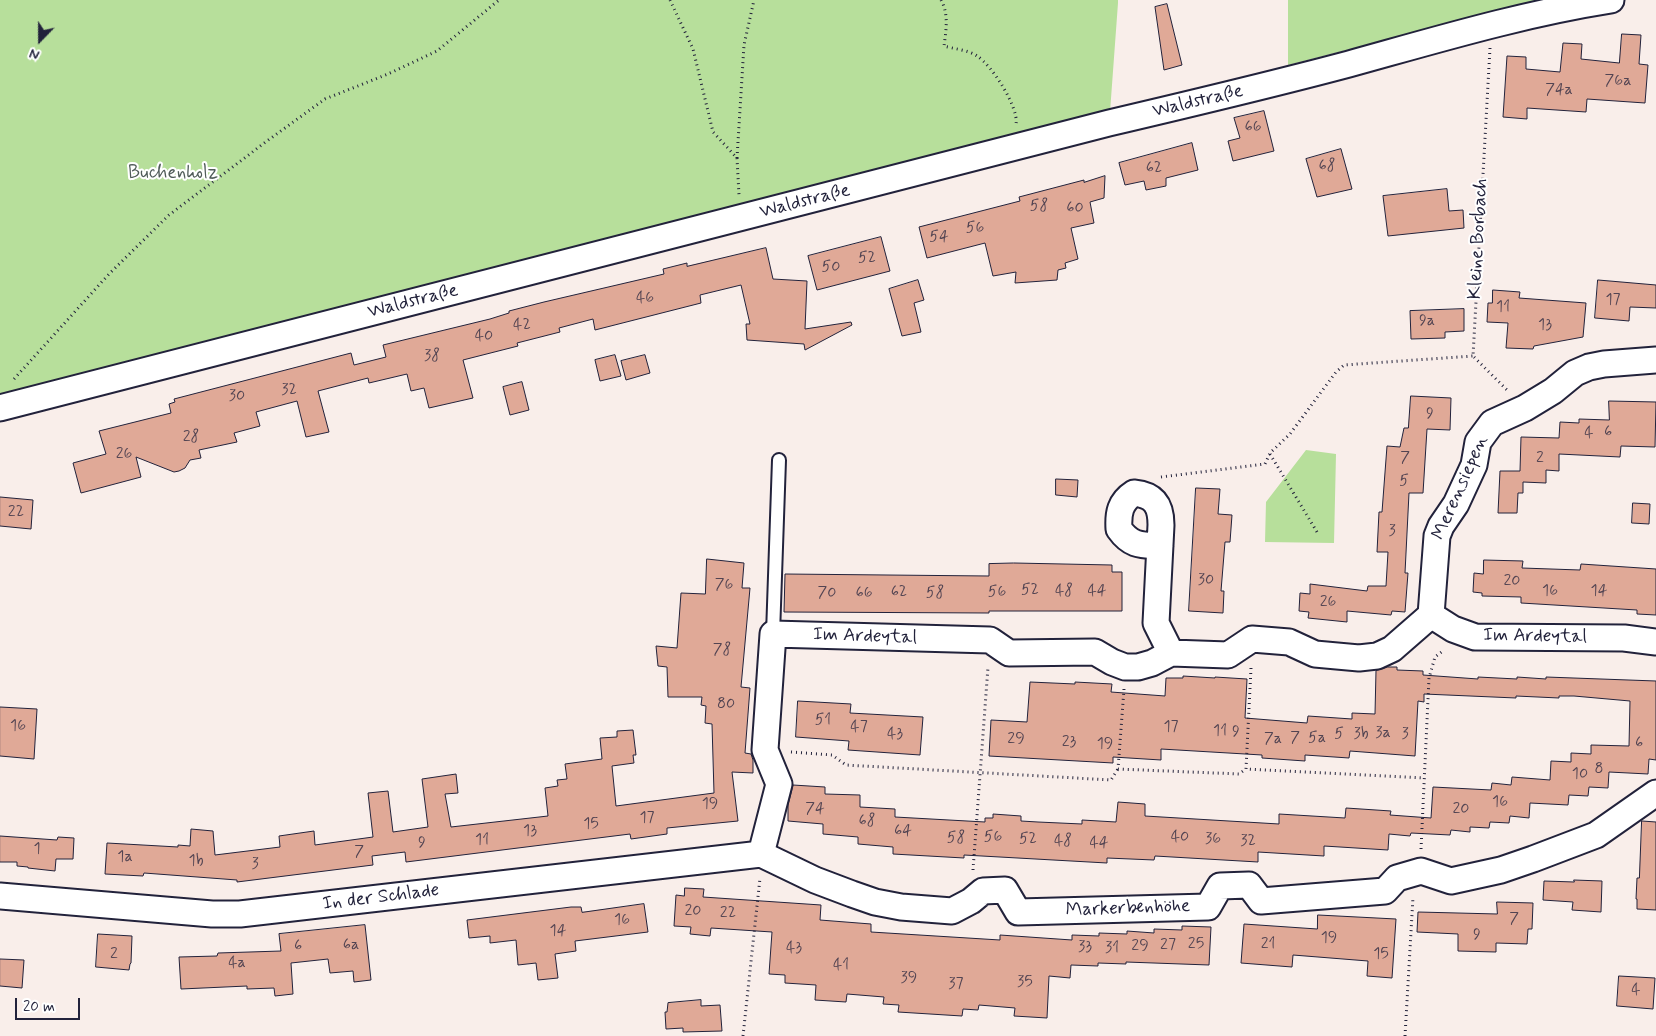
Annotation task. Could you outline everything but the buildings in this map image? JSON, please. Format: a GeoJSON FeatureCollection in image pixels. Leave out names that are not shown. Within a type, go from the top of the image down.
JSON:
{"type":"FeatureCollection","features":[{"type":"Feature","properties":{"kind":"street","name":"Waldstraße"},"geometry":{"type":"LineString","coordinates":[[0,408],[1114,122],[1277,83],[1542,6],[1611,0]]}},
{"type":"Feature","properties":{"kind":"street","name":"Merensiepen"},"geometry":{"type":"LineString","coordinates":[[1431,615],[1437,536],[1441,526],[1456,504],[1474,465],[1478,442],[1492,423],[1525,408],[1553,391],[1575,373],[1589,367],[1656,360]]}},
{"type":"Feature","properties":{"kind":"street"},"geometry":{"type":"LineString","coordinates":[[1160,546],[1132,542],[1119,529],[1119,512],[1127,498],[1134,493],[1144,494],[1155,501],[1161,514],[1160,546],[1156,623],[1171,653]]}},
{"type":"Feature","properties":{"kind":"street","name":"Im Ardeytal"},"geometry":{"type":"LineString","coordinates":[[1431,615],[1453,629],[1475,636],[1624,638],[1656,642]]}},
{"type":"Feature","properties":{"kind":"street"},"geometry":{"type":"LineString","coordinates":[[990,640],[1009,653],[1095,652],[1125,667],[1138,668],[1171,653],[1228,655],[1252,638],[1289,642],[1315,654],[1359,658],[1378,656],[1392,649],[1431,615]]}},
{"type":"Feature","properties":{"kind":"street","name":"Im Ardeytal"},"geometry":{"type":"LineString","coordinates":[[773,634],[990,640]]}},
{"type":"Feature","properties":{"kind":"street"},"geometry":{"type":"LineString","coordinates":[[761,854],[779,784],[765,750],[773,634]]}},
{"type":"Feature","properties":{"kind":"street","name":"Markerbenhöhe"},"geometry":{"type":"LineString","coordinates":[[761,854],[816,880],[875,902],[901,907],[952,911],[971,901],[983,891],[1005,890],[1018,912],[1208,907],[1220,886],[1249,885],[1261,901],[1385,891],[1398,878],[1421,871],[1451,881],[1501,870],[1585,840],[1608,827],[1656,793]]}},
{"type":"Feature","properties":{"kind":"street","name":"In der Schlade"},"geometry":{"type":"LineString","coordinates":[[0,896],[212,914],[240,914],[761,854]]}},
{"type":"Feature","properties":{"kind":"lane"},"geometry":{"type":"LineString","coordinates":[[773,634],[779,460]]}},
{"type":"Feature","properties":{"kind":"path"},"geometry":{"type":"LineString","coordinates":[[13,380],[109,274],[168,215],[325,99],[388,74],[437,51],[499,0]]}},
{"type":"Feature","properties":{"kind":"path"},"geometry":{"type":"LineString","coordinates":[[670,0],[693,49],[713,132],[737,158]]}},
{"type":"Feature","properties":{"kind":"path"},"geometry":{"type":"LineString","coordinates":[[741,218],[737,158],[744,45],[754,0]]}},
{"type":"Feature","properties":{"kind":"path"},"geometry":{"type":"LineString","coordinates":[[941,0],[945,7],[946,27],[944,46],[976,54],[988,64],[1002,85],[1017,118],[1012,148]]}},
{"type":"Feature","properties":{"kind":"path","name":"Kleine Borbach"},"geometry":{"type":"LineString","coordinates":[[1473,356],[1490,48]]}},
{"type":"Feature","properties":{"kind":"path"},"geometry":{"type":"LineString","coordinates":[[1155,501],[1157,478],[1265,464],[1270,453],[1290,434],[1336,372],[1344,365],[1473,356],[1525,408]]}},
{"type":"Feature","properties":{"kind":"path"},"geometry":{"type":"LineString","coordinates":[[1270,453],[1317,532]]}},
{"type":"Feature","properties":{"kind":"path"},"geometry":{"type":"LineString","coordinates":[[1420,840],[1429,678],[1435,657],[1463,633]]}},
{"type":"Feature","properties":{"kind":"path"},"geometry":{"type":"LineString","coordinates":[[1246,769],[1252,638]]}},
{"type":"Feature","properties":{"kind":"path"},"geometry":{"type":"LineString","coordinates":[[971,901],[990,640]]}},
{"type":"Feature","properties":{"kind":"path"},"geometry":{"type":"LineString","coordinates":[[765,750],[832,755],[846,765],[1111,780],[1118,769],[1125,667]]}},
{"type":"Feature","properties":{"kind":"path"},"geometry":{"type":"LineString","coordinates":[[1118,769],[1239,774],[1246,769],[1424,778]]}},
{"type":"Feature","properties":{"kind":"path"},"geometry":{"type":"LineString","coordinates":[[743,1036],[761,854]]}},
{"type":"Feature","properties":{"kind":"path"},"geometry":{"type":"LineString","coordinates":[[1405,1036],[1412,914]]}},
{"type":"Feature","properties":{"kind":"green space","name":"Buchenholz"},"geometry":{"type":"Polygon","coordinates":[[[0,0],[1118,0],[1118,3],[1110,112],[0,399],[0,0]]]}},
{"type":"Feature","properties":{"kind":"green space"},"geometry":{"type":"Polygon","coordinates":[[[1288,0],[1542,0],[1288,65],[1288,0]]]}},
{"type":"Feature","properties":{"kind":"green space"},"geometry":{"type":"Polygon","coordinates":[[[1306,450],[1336,454],[1334,543],[1265,542],[1266,502],[1306,450]]]}}]}
